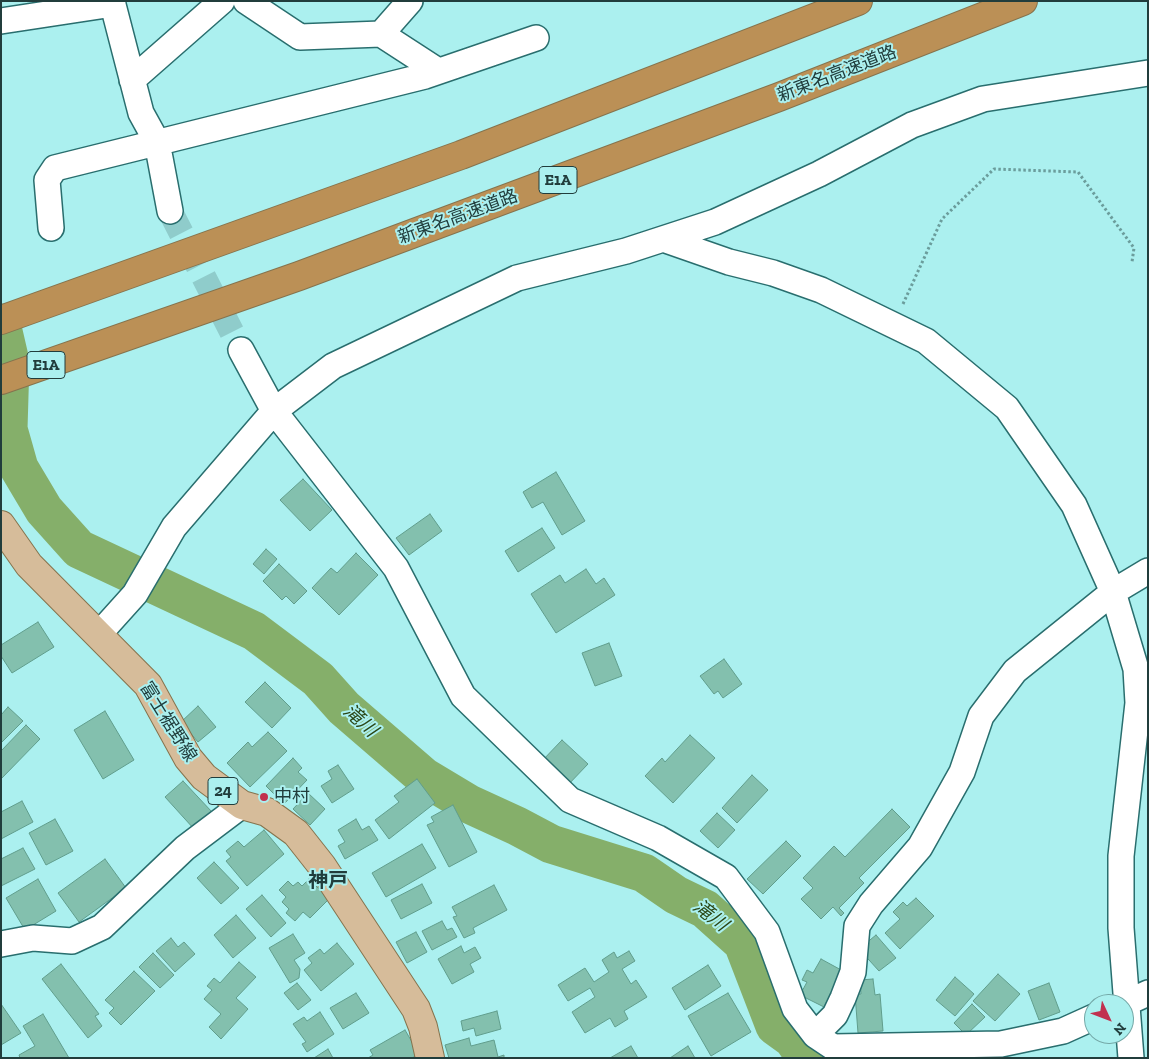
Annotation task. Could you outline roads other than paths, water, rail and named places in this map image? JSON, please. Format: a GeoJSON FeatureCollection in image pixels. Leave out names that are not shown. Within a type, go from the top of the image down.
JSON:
{"type":"FeatureCollection","features":[{"type":"Feature","properties":{"kind":"highway"},"geometry":{"type":"LineString","coordinates":[[1,320],[461,155],[858,1]]}},
{"type":"Feature","properties":{"kind":"highway","name":"新東名高速道路"},"geometry":{"type":"LineString","coordinates":[[1,380],[299,276],[696,128],[1023,1]]}},
{"type":"Feature","properties":{"kind":"main road","name":"富士裾野線"},"geometry":{"type":"LineString","coordinates":[[1,525],[29,565],[100,634],[148,685],[188,758],[204,777],[242,805],[266,812],[296,834],[322,866],[416,1008],[424,1027],[430,1058]]}},
{"type":"Feature","properties":{"kind":"street"},"geometry":{"type":"LineString","coordinates":[[132,80],[222,1]]}},
{"type":"Feature","properties":{"kind":"street"},"geometry":{"type":"LineString","coordinates":[[246,1],[300,37],[381,34],[438,71]]}},
{"type":"Feature","properties":{"kind":"street"},"geometry":{"type":"LineString","coordinates":[[381,34],[410,1]]}},
{"type":"Feature","properties":{"kind":"street"},"geometry":{"type":"LineString","coordinates":[[1,21],[112,2],[141,113],[157,142],[170,210]]}},
{"type":"Feature","properties":{"kind":"street"},"geometry":{"type":"LineString","coordinates":[[51,228],[47,180],[55,168],[438,71],[536,38]]}},
{"type":"Feature","properties":{"kind":"street"},"geometry":{"type":"LineString","coordinates":[[100,634],[135,594],[174,527],[274,411],[333,366],[517,278],[626,251],[715,222],[820,174],[912,125],[983,99],[1148,73]]}},
{"type":"Feature","properties":{"kind":"street"},"geometry":{"type":"LineString","coordinates":[[663,239],[729,262],[773,273],[821,290],[926,341],[1007,408],[1074,505],[1113,592],[1136,669],[1138,695],[1121,856],[1124,994]]}},
{"type":"Feature","properties":{"kind":"street"},"geometry":{"type":"LineString","coordinates":[[241,350],[274,411],[396,568],[463,696],[570,800],[658,838],[726,877],[767,932],[794,1009],[823,1048]]}},
{"type":"Feature","properties":{"kind":"street"},"geometry":{"type":"LineString","coordinates":[[823,1048],[853,972],[857,926],[871,904],[920,846],[962,772],[981,716],[1015,671],[1113,592],[1148,571]]}},
{"type":"Feature","properties":{"kind":"street"},"geometry":{"type":"LineString","coordinates":[[1,944],[33,938],[72,940],[102,927],[185,848],[242,805]]}},
{"type":"Feature","properties":{"kind":"street"},"geometry":{"type":"LineString","coordinates":[[1134,999],[1148,993]]}},
{"type":"Feature","properties":{"kind":"street"},"geometry":{"type":"LineString","coordinates":[[823,1048],[1001,1044],[1063,1031],[1084,1022]]}},
{"type":"Feature","properties":{"kind":"street"},"geometry":{"type":"LineString","coordinates":[[1129,1044],[1131,1058]]}},
{"type":"Feature","properties":{"kind":"waterway","name":"滝川"},"geometry":{"type":"LineString","coordinates":[[1,323],[10,362],[8,429],[19,468],[44,510],[79,549],[254,631],[318,679],[344,708],[424,777],[469,804],[551,844],[644,873],[676,895],[705,909],[743,943],[775,1026],[793,1039],[806,1058]]}},
{"type":"Feature","properties":{"kind":"tunnel"},"geometry":{"type":"LineString","coordinates":[[170,211],[241,350]]}},
{"type":"Feature","properties":{"kind":"place","name":"中村"},"geometry":{"type":"Point","coordinates":[264,797]}},
{"type":"Feature","properties":{"kind":"district","name":"神戸"},"geometry":{"type":"Point","coordinates":[328,881]}}]}
